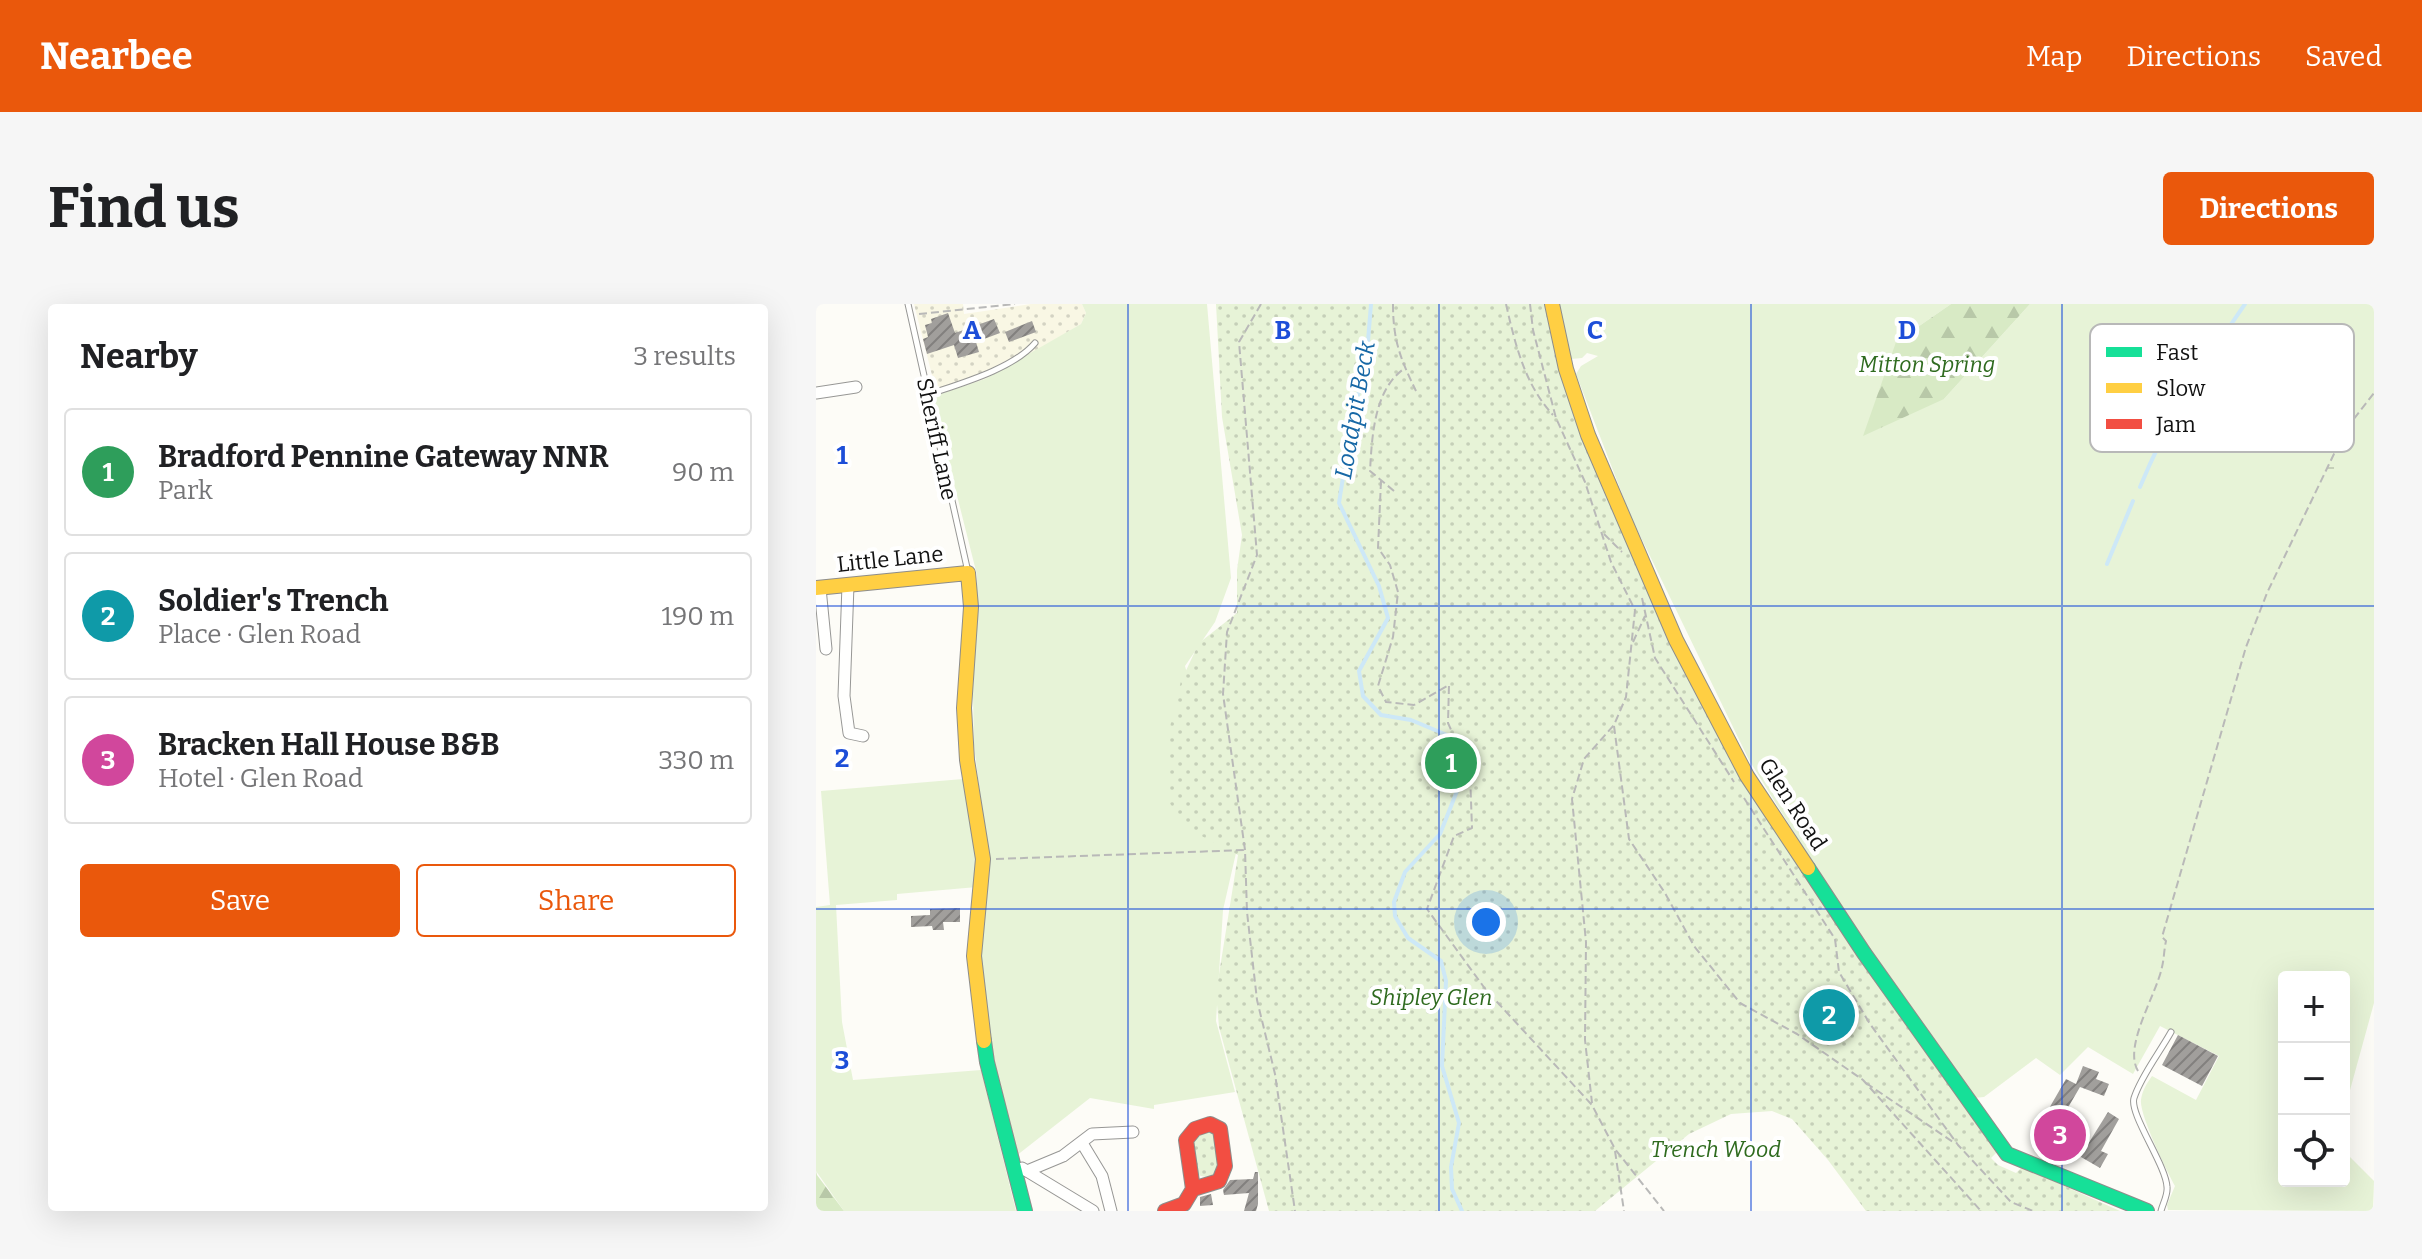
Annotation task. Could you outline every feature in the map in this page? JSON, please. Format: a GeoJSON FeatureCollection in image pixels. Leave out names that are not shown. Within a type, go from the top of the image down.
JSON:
{"type":"FeatureCollection","features":[{"type":"Feature","properties":{"kind":"street","name":"Glen Road"},"geometry":{"type":"LineString","coordinates":[[1552,304],[1566,369],[1588,435],[1676,640],[1747,776],[1864,953],[2007,1154],[2147,1211]]}},
{"type":"Feature","properties":{"kind":"street"},"geometry":{"type":"LineString","coordinates":[[816,393],[856,387]]}},
{"type":"Feature","properties":{"kind":"street"},"geometry":{"type":"LineString","coordinates":[[968,573],[971,607],[964,708],[967,760],[983,859],[974,956],[987,1062],[1025,1211]]}},
{"type":"Feature","properties":{"kind":"street","name":"Little Lane"},"geometry":{"type":"LineString","coordinates":[[818,588],[968,573]]}},
{"type":"Feature","properties":{"kind":"street"},"geometry":{"type":"LineString","coordinates":[[848,585],[844,696],[849,733],[863,736]]}},
{"type":"Feature","properties":{"kind":"street"},"geometry":{"type":"LineString","coordinates":[[818,588],[826,649]]}},
{"type":"Feature","properties":{"kind":"street"},"geometry":{"type":"LineString","coordinates":[[1027,1171],[1063,1156],[1092,1134],[1133,1132]]}},
{"type":"Feature","properties":{"kind":"street"},"geometry":{"type":"LineString","coordinates":[[1082,1143],[1102,1176],[1111,1211]]}},
{"type":"Feature","properties":{"kind":"street"},"geometry":{"type":"LineString","coordinates":[[1013,1163],[1093,1211]]}},
{"type":"Feature","properties":{"kind":"street"},"geometry":{"type":"LineString","coordinates":[[1165,1211],[1184,1204],[1193,1189]]}},
{"type":"Feature","properties":{"kind":"lane","name":"Sheriff Lane"},"geometry":{"type":"LineString","coordinates":[[908,304],[968,573]]}},
{"type":"Feature","properties":{"kind":"lane"},"geometry":{"type":"LineString","coordinates":[[927,395],[998,367],[1028,351],[1035,343]]}},
{"type":"Feature","properties":{"kind":"lane"},"geometry":{"type":"LineString","coordinates":[[2161,1211],[2167,1182],[2149,1137],[2136,1115],[2134,1099],[2171,1032]]}},
{"type":"Feature","properties":{"kind":"path"},"geometry":{"type":"LineString","coordinates":[[910,315],[1015,304]]}},
{"type":"Feature","properties":{"kind":"path"},"geometry":{"type":"LineString","coordinates":[[1261,304],[1239,342],[1257,555],[1227,632],[1223,694],[1245,850],[1247,912],[1257,1000],[1275,1074],[1295,1211]]}},
{"type":"Feature","properties":{"kind":"path"},"geometry":{"type":"LineString","coordinates":[[1393,304],[1393,335],[1416,391]]}},
{"type":"Feature","properties":{"kind":"path"},"geometry":{"type":"LineString","coordinates":[[1506,304],[1524,368],[1538,399],[1556,418]]}},
{"type":"Feature","properties":{"kind":"path"},"geometry":{"type":"LineString","coordinates":[[1530,304],[1533,330],[1556,418],[1585,482],[1611,562],[1635,610],[1626,697],[1614,725],[1584,759],[1572,799],[1586,942],[1585,1040],[1592,1105]]}},
{"type":"Feature","properties":{"kind":"path"},"geometry":{"type":"LineString","coordinates":[[1394,491],[1370,471],[1373,434],[1391,377],[1405,368]]}},
{"type":"Feature","properties":{"kind":"path"},"geometry":{"type":"LineString","coordinates":[[2354,419],[2374,393]]}},
{"type":"Feature","properties":{"kind":"path"},"geometry":{"type":"LineString","coordinates":[[2136,1067],[2135,1040],[2162,967],[2166,941],[2162,937],[2246,647],[2267,593],[2335,452]]}},
{"type":"Feature","properties":{"kind":"path"},"geometry":{"type":"LineString","coordinates":[[1381,481],[1378,548],[1390,565],[1398,592],[1393,637],[1378,686],[1386,702],[1414,705],[1449,685],[1448,723],[1470,773],[1472,828],[1454,836],[1427,909],[1486,990],[1592,1105],[1615,1149],[1664,1211]]}},
{"type":"Feature","properties":{"kind":"path"},"geometry":{"type":"LineString","coordinates":[[1603,533],[1625,555]]}},
{"type":"Feature","properties":{"kind":"path"},"geometry":{"type":"LineString","coordinates":[[1640,590],[1655,658],[1835,939],[1839,972],[1870,1024],[1958,1145],[2011,1202],[2033,1211]]}},
{"type":"Feature","properties":{"kind":"path"},"geometry":{"type":"LineString","coordinates":[[1631,646],[1645,614]]}},
{"type":"Feature","properties":{"kind":"path"},"geometry":{"type":"LineString","coordinates":[[1614,725],[1629,839],[1665,893],[1694,946],[1740,1003],[1797,1034],[1958,1145]]}},
{"type":"Feature","properties":{"kind":"path"},"geometry":{"type":"LineString","coordinates":[[983,859],[1245,850]]}},
{"type":"Feature","properties":{"kind":"path"},"geometry":{"type":"LineString","coordinates":[[1863,1080],[1981,1211]]}},
{"type":"Feature","properties":{"kind":"path"},"geometry":{"type":"LineString","coordinates":[[1615,1149],[1624,1211]]}},
{"type":"Feature","properties":{"kind":"shaded area"},"geometry":{"type":"Polygon","coordinates":[[[914,304],[963,304],[964,314],[1031,304],[1082,304],[1086,313],[1081,324],[1045,346],[985,379],[937,395],[914,304]]]}},
{"type":"Feature","properties":{"kind":"green space"},"geometry":{"type":"Polygon","coordinates":[[[1082,304],[1207,304],[1231,578],[1215,622],[1185,666],[1236,853],[1223,910],[1216,1021],[1235,1092],[1154,1105],[1154,1109],[1090,1098],[1016,1156],[1000,1090],[980,979],[988,861],[974,745],[977,575],[933,400],[937,395],[985,379],[1081,324],[1086,313],[1082,304]]]}},
{"type":"Feature","properties":{"kind":"green space","name":"Shipley Glen"},"geometry":{"type":"Polygon","coordinates":[[[1216,304],[1548,304],[1556,349],[1683,662],[1856,953],[1998,1151],[1991,1158],[1998,1165],[2016,1173],[2022,1167],[2120,1211],[1866,1211],[1792,1119],[1772,1111],[1731,1114],[1689,1134],[1595,1211],[1269,1211],[1219,1027],[1216,993],[1238,855],[1190,830],[1168,801],[1166,743],[1181,681],[1199,643],[1237,613],[1237,570],[1242,535],[1222,417],[1216,304]]]}},
{"type":"Feature","properties":{"kind":"green space"},"geometry":{"type":"Polygon","coordinates":[[[1558,304],[1951,304],[1896,342],[1944,399],[2030,304],[2374,304],[2374,1003],[2350,1090],[2350,971],[2278,971],[2278,1187],[2350,1187],[2350,1157],[2374,1181],[2373,1211],[2168,1210],[2175,1186],[2144,1117],[2142,1093],[2152,1076],[2196,1100],[2219,1056],[2160,1026],[2133,1074],[2088,1047],[2060,1075],[2036,1058],[1984,1097],[1973,1098],[1859,937],[1749,760],[1631,517],[1576,374],[1581,366],[1598,356],[1587,353],[1582,358],[1571,359],[1558,304]]]}},
{"type":"Feature","properties":{"kind":"green space","name":"Mitton Spring"},"geometry":{"type":"Polygon","coordinates":[[[1951,304],[2030,304],[1944,399],[1863,436],[1896,342],[1951,304]]]}},
{"type":"Feature","properties":{"kind":"green space"},"geometry":{"type":"Polygon","coordinates":[[[2345,458],[2340,469],[2323,489],[2322,473],[2345,458]]]}},
{"type":"Feature","properties":{"kind":"green space"},"geometry":{"type":"Polygon","coordinates":[[[963,779],[977,856],[977,887],[897,894],[897,900],[836,905],[842,1022],[853,1080],[981,1070],[1016,1211],[844,1211],[816,1171],[816,907],[830,905],[821,791],[963,779]]]}},
{"type":"Feature","properties":{"kind":"green space"},"geometry":{"type":"Polygon","coordinates":[[[1212,1130],[1220,1154],[1219,1163],[1212,1175],[1205,1177],[1196,1174],[1191,1141],[1198,1131],[1212,1130]]]}},
{"type":"Feature","properties":{"kind":"green space"},"geometry":{"type":"Polygon","coordinates":[[[816,1171],[817,1175],[844,1211],[816,1211],[816,1171]]]}},
{"type":"Feature","properties":{"kind":"building"},"geometry":{"type":"Polygon","coordinates":[[[948,313],[955,333],[994,319],[1000,333],[976,342],[979,352],[958,358],[954,345],[927,354],[923,339],[928,337],[925,325],[932,323],[931,319],[948,313]]]}},
{"type":"Feature","properties":{"kind":"building"},"geometry":{"type":"Polygon","coordinates":[[[1032,321],[1036,332],[1009,342],[1005,332],[1032,321]]]}},
{"type":"Feature","properties":{"kind":"building"},"geometry":{"type":"Polygon","coordinates":[[[960,908],[960,922],[943,922],[944,930],[933,930],[932,926],[911,927],[911,916],[930,915],[930,909],[960,908]]]}},
{"type":"Feature","properties":{"kind":"building"},"geometry":{"type":"Polygon","coordinates":[[[2178,1035],[2218,1056],[2202,1086],[2162,1065],[2178,1035]]]}},
{"type":"Feature","properties":{"kind":"building"},"geometry":{"type":"Polygon","coordinates":[[[2083,1066],[2099,1072],[2096,1079],[2109,1084],[2104,1096],[2080,1087],[2059,1123],[2088,1144],[2108,1112],[2119,1119],[2101,1151],[2108,1154],[2100,1168],[2036,1131],[2066,1079],[2076,1084],[2083,1066]]]}},
{"type":"Feature","properties":{"kind":"building"},"geometry":{"type":"Polygon","coordinates":[[[1255,1172],[1258,1172],[1258,1204],[1256,1211],[1244,1211],[1249,1193],[1224,1195],[1223,1190],[1230,1180],[1253,1179],[1255,1172]]]}},
{"type":"Feature","properties":{"kind":"building"},"geometry":{"type":"Polygon","coordinates":[[[1211,1194],[1213,1205],[1200,1206],[1200,1197],[1211,1194]]]}},
{"type":"Feature","properties":{"kind":"waterway","name":"Loadpit Beck"},"geometry":{"type":"LineString","coordinates":[[1371,304],[1366,366],[1353,413],[1339,503],[1379,586],[1388,618],[1359,671],[1363,696],[1381,715],[1411,720],[1447,735],[1457,763],[1457,791],[1440,834],[1405,872],[1394,902],[1395,916],[1408,938],[1441,961],[1446,981],[1442,1066],[1459,1123],[1451,1167],[1452,1189],[1462,1211]]}},
{"type":"Feature","properties":{"kind":"waterway"},"geometry":{"type":"LineString","coordinates":[[2231,324],[2245,304]]}},
{"type":"Feature","properties":{"kind":"waterway"},"geometry":{"type":"LineString","coordinates":[[2140,487],[2156,452]]}},
{"type":"Feature","properties":{"kind":"waterway"},"geometry":{"type":"LineString","coordinates":[[2107,564],[2133,501]]}},
{"type":"Feature","properties":{"kind":"traffic: fast"},"geometry":{"type":"LineString","coordinates":[[1808,868],[1864,953],[2007,1154],[2147,1211]]}},
{"type":"Feature","properties":{"kind":"traffic: fast"},"geometry":{"type":"LineString","coordinates":[[984,1041],[1025,1211]]}},
{"type":"Feature","properties":{"kind":"traffic: slow"},"geometry":{"type":"LineString","coordinates":[[1552,304],[1566,369],[1588,435],[1676,640],[1747,776],[1808,868]]}},
{"type":"Feature","properties":{"kind":"traffic: slow"},"geometry":{"type":"LineString","coordinates":[[816,588],[968,573],[971,607],[964,708],[967,760],[983,859],[974,956],[984,1041]]}},
{"type":"Feature","properties":{"kind":"traffic: jam"},"geometry":{"type":"LineString","coordinates":[[1165,1211],[1184,1204],[1193,1189],[1186,1140],[1195,1129],[1210,1124],[1220,1129],[1225,1166],[1219,1181],[1193,1189]]}},
{"type":"Feature","properties":{"kind":"place","name":"Bradford Pennine Gateway NNR"},"geometry":{"type":"Point","coordinates":[1451,763]}},
{"type":"Feature","properties":{"kind":"place","name":"Soldier's Trench"},"geometry":{"type":"Point","coordinates":[1829,1015]}},
{"type":"Feature","properties":{"kind":"place","name":"Bracken Hall House B&B"},"geometry":{"type":"Point","coordinates":[2060,1135]}},
{"type":"Feature","properties":{"kind":"park label","name":"Trench Wood"},"geometry":{"type":"Point","coordinates":[1716,1149]}}]}
